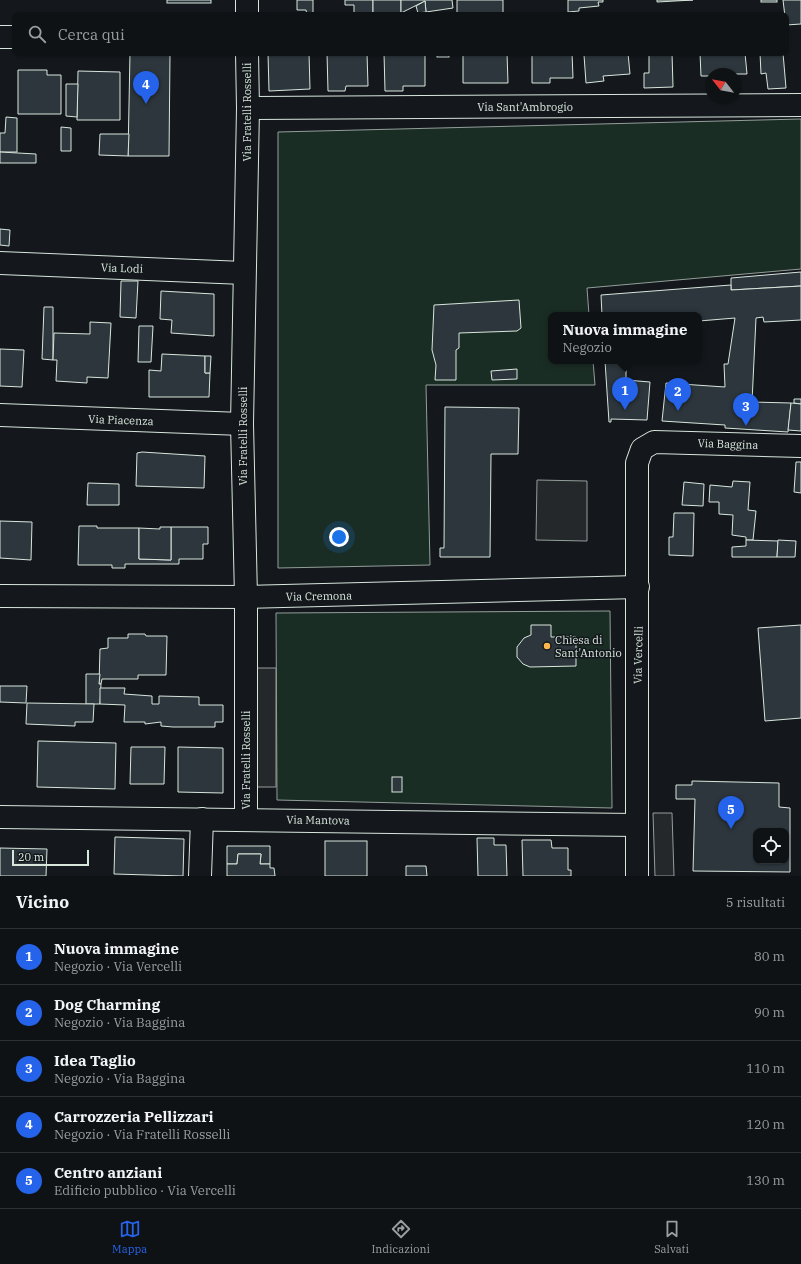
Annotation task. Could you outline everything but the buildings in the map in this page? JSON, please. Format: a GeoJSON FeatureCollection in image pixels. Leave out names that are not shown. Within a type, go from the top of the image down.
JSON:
{"type":"FeatureCollection","features":[{"type":"Feature","properties":{"kind":"street"},"geometry":{"type":"LineString","coordinates":[[247,0],[247,12]]}},
{"type":"Feature","properties":{"kind":"street"},"geometry":{"type":"LineString","coordinates":[[0,37],[12,37]]}},
{"type":"Feature","properties":{"kind":"street","name":"Via Fratelli Rosselli"},"geometry":{"type":"LineString","coordinates":[[246,56],[248,108],[242,424],[246,597],[246,819]]}},
{"type":"Feature","properties":{"kind":"street","name":"Via Sant'Ambrogio"},"geometry":{"type":"LineString","coordinates":[[248,108],[801,105]]}},
{"type":"Feature","properties":{"kind":"street","name":"Via Lodi"},"geometry":{"type":"LineString","coordinates":[[0,263],[244,273]]}},
{"type":"Feature","properties":{"kind":"street","name":"Via Piacenza"},"geometry":{"type":"LineString","coordinates":[[0,415],[242,424]]}},
{"type":"Feature","properties":{"kind":"street","name":"Via Baggina"},"geometry":{"type":"LineString","coordinates":[[654,442],[801,446]]}},
{"type":"Feature","properties":{"kind":"street","name":"Via Vercelli"},"geometry":{"type":"LineString","coordinates":[[638,876],[636,825],[638,587],[637,463],[642,449],[654,442]]}},
{"type":"Feature","properties":{"kind":"street","name":"Via Cremona"},"geometry":{"type":"LineString","coordinates":[[0,596],[246,597],[638,587]]}},
{"type":"Feature","properties":{"kind":"street","name":"Via Mantova"},"geometry":{"type":"LineString","coordinates":[[0,818],[246,819],[636,825]]}},
{"type":"Feature","properties":{"kind":"street"},"geometry":{"type":"LineString","coordinates":[[200,876],[202,819]]}},
{"type":"Feature","properties":{"kind":"green space"},"geometry":{"type":"Polygon","coordinates":[[[801,119],[801,269],[587,288],[589,312],[548,312],[548,364],[593,364],[595,385],[426,385],[430,565],[278,568],[278,132],[801,119]]]}},
{"type":"Feature","properties":{"kind":"green space"},"geometry":{"type":"Polygon","coordinates":[[[610,611],[612,808],[277,800],[276,613],[610,611]]]}},
{"type":"Feature","properties":{"kind":"shaded area"},"geometry":{"type":"Polygon","coordinates":[[[537,480],[587,481],[587,541],[536,540],[537,480]]]}},
{"type":"Feature","properties":{"kind":"shaded area"},"geometry":{"type":"Polygon","coordinates":[[[253,668],[276,668],[276,787],[254,787],[253,668]]]}},
{"type":"Feature","properties":{"kind":"shaded area"},"geometry":{"type":"Polygon","coordinates":[[[653,813],[672,813],[674,876],[655,876],[653,813]]]}},
{"type":"Feature","properties":{"kind":"place","name":"Carrozzeria Pellizzari"},"geometry":{"type":"Point","coordinates":[146,104]}},
{"type":"Feature","properties":{"kind":"place","name":"Nuova immagine"},"geometry":{"type":"Point","coordinates":[625,410]}},
{"type":"Feature","properties":{"kind":"place","name":"Dog Charming"},"geometry":{"type":"Point","coordinates":[678,411]}},
{"type":"Feature","properties":{"kind":"place","name":"Idea Taglio"},"geometry":{"type":"Point","coordinates":[746,426]}},
{"type":"Feature","properties":{"kind":"place","name":"Chiesa di Sant'Antonio"},"geometry":{"type":"Point","coordinates":[547,646]}},
{"type":"Feature","properties":{"kind":"place","name":"Centro anziani"},"geometry":{"type":"Point","coordinates":[731,829]}}]}
